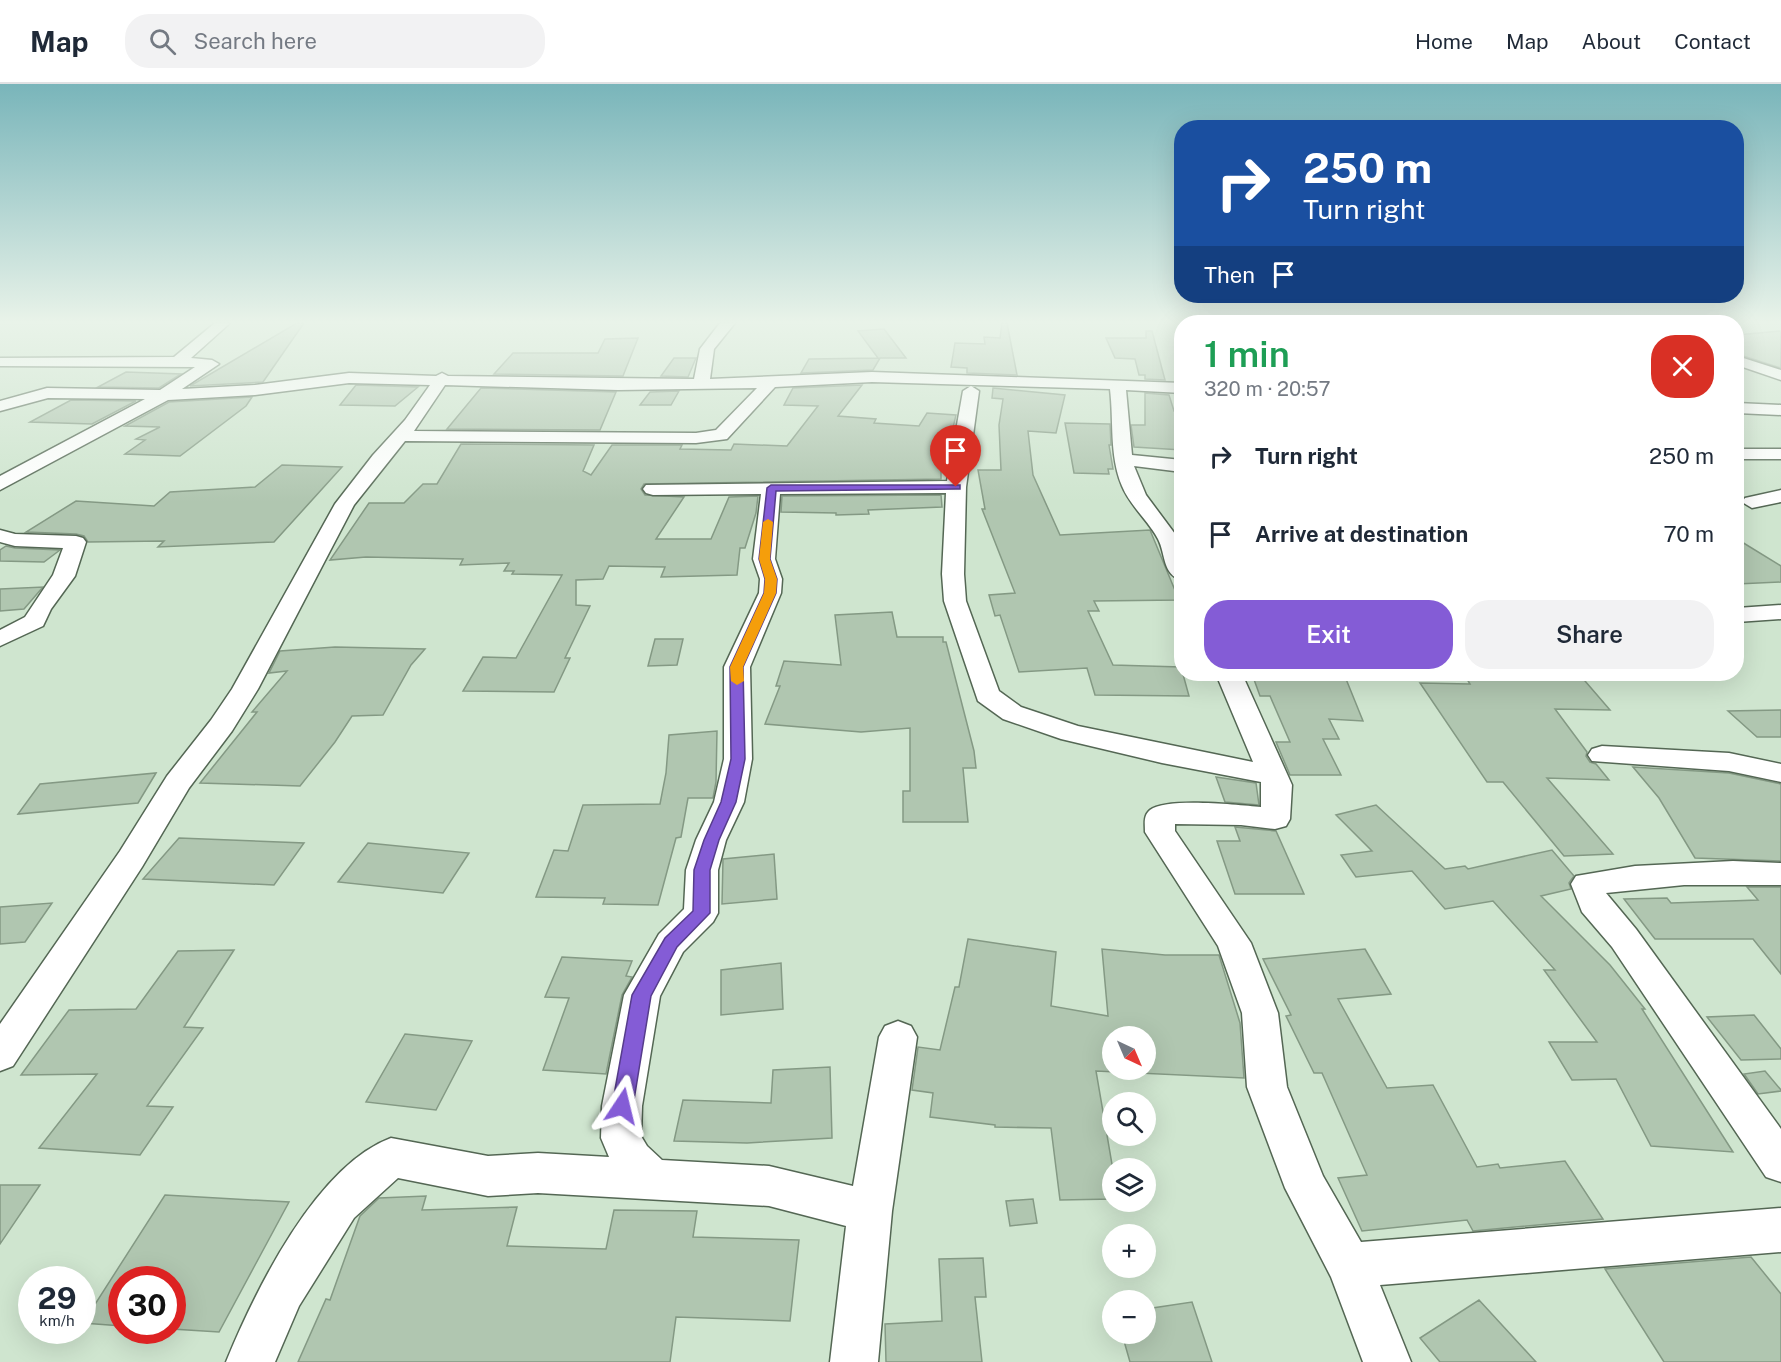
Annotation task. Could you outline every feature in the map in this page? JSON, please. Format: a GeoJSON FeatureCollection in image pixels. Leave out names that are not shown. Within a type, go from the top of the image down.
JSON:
{"type":"FeatureCollection","features":[{"type":"Feature","properties":{"kind":"street"},"geometry":{"type":"LineString","coordinates":[[0,484],[26,467],[74,445],[164,395],[181,383]]}},
{"type":"Feature","properties":{"kind":"street"},"geometry":{"type":"LineString","coordinates":[[0,406],[47,393],[104,392],[164,395],[255,390],[313,383]]}},
{"type":"Feature","properties":{"kind":"street"},"geometry":{"type":"LineString","coordinates":[[0,1055],[131,860],[177,783],[222,725],[245,689],[345,504],[379,459],[401,436],[439,383]]}},
{"type":"Feature","properties":{"kind":"street"},"geometry":{"type":"LineString","coordinates":[[559,383],[618,385],[775,383]]}},
{"type":"Feature","properties":{"kind":"street"},"geometry":{"type":"LineString","coordinates":[[401,436],[696,438],[721,435],[770,383]]}},
{"type":"Feature","properties":{"kind":"street"},"geometry":{"type":"LineString","coordinates":[[962,383],[978,385],[1117,385],[1174,388]]}},
{"type":"Feature","properties":{"kind":"street"},"geometry":{"type":"LineString","coordinates":[[978,385],[956,487],[953,574],[955,601],[987,695],[1012,713],[1071,733],[1162,754],[1273,775]]}},
{"type":"Feature","properties":{"kind":"street"},"geometry":{"type":"LineString","coordinates":[[1117,385],[1121,405],[1121,445],[1129,482],[1136,496],[1174,544]]}},
{"type":"Feature","properties":{"kind":"street"},"geometry":{"type":"LineString","coordinates":[[1744,408],[1781,410]]}},
{"type":"Feature","properties":{"kind":"street"},"geometry":{"type":"LineString","coordinates":[[1744,454],[1776,456]]}},
{"type":"Feature","properties":{"kind":"street"},"geometry":{"type":"LineString","coordinates":[[1125,460],[1174,465]]}},
{"type":"Feature","properties":{"kind":"street"},"geometry":{"type":"LineString","coordinates":[[653,489],[956,487]]}},
{"type":"Feature","properties":{"kind":"street"},"geometry":{"type":"LineString","coordinates":[[652,1179],[632,1160],[621,1138],[622,1106],[642,995],[671,943],[701,913],[702,870],[711,840],[729,802],[738,759],[737,667],[770,593],[771,579],[764,559],[771,488]]}},
{"type":"Feature","properties":{"kind":"street"},"geometry":{"type":"LineString","coordinates":[[1752,502],[1781,496]]}},
{"type":"Feature","properties":{"kind":"street"},"geometry":{"type":"LineString","coordinates":[[0,536],[15,540],[76,542],[64,576],[40,608],[34,621],[0,639]]}},
{"type":"Feature","properties":{"kind":"street"},"geometry":{"type":"LineString","coordinates":[[1744,615],[1781,612]]}},
{"type":"Feature","properties":{"kind":"street"},"geometry":{"type":"LineString","coordinates":[[1232,681],[1277,785],[1275,819],[1168,814],[1160,818],[1160,832],[1234,942],[1260,1013],[1267,1087],[1306,1188],[1349,1265],[1386,1362]]}},
{"type":"Feature","properties":{"kind":"street"},"geometry":{"type":"LineString","coordinates":[[1602,755],[1729,762],[1781,773]]}},
{"type":"Feature","properties":{"kind":"street"},"geometry":{"type":"LineString","coordinates":[[1781,874],[1747,872],[1643,877],[1587,884],[1594,903],[1624,938],[1781,1163]]}},
{"type":"Feature","properties":{"kind":"street"},"geometry":{"type":"LineString","coordinates":[[854,1362],[870,1210],[898,1037]]}},
{"type":"Feature","properties":{"kind":"street"},"geometry":{"type":"LineString","coordinates":[[250,1362],[283,1290],[339,1203],[391,1157],[488,1176],[538,1173],[769,1186],[870,1210]]}},
{"type":"Feature","properties":{"kind":"street"},"geometry":{"type":"LineString","coordinates":[[1349,1265],[1781,1230]]}},
{"type":"Feature","properties":{"kind":"building"},"geometry":{"type":"Polygon","coordinates":[[[106,383],[167,383],[159,388],[98,387],[106,383]]]}},
{"type":"Feature","properties":{"kind":"building"},"geometry":{"type":"Polygon","coordinates":[[[196,383],[251,383],[190,386],[196,383]]]}},
{"type":"Feature","properties":{"kind":"building"},"geometry":{"type":"Polygon","coordinates":[[[356,385],[418,387],[395,406],[340,405],[356,385]]]}},
{"type":"Feature","properties":{"kind":"building"},"geometry":{"type":"Polygon","coordinates":[[[862,385],[838,416],[876,419],[874,423],[919,426],[927,413],[956,415],[944,466],[941,466],[941,479],[644,484],[641,489],[645,495],[684,497],[656,539],[711,539],[729,497],[758,496],[756,513],[745,548],[740,548],[737,575],[661,577],[665,567],[609,566],[603,579],[576,580],[576,605],[590,606],[565,658],[570,658],[554,692],[463,691],[483,657],[516,658],[562,575],[512,574],[514,571],[504,571],[509,563],[460,565],[463,559],[366,557],[330,560],[369,503],[404,503],[423,484],[437,484],[461,444],[594,445],[583,471],[591,475],[612,445],[682,445],[680,449],[731,450],[734,444],[787,446],[818,406],[784,405],[793,388],[862,385]]]}},
{"type":"Feature","properties":{"kind":"building"},"geometry":{"type":"Polygon","coordinates":[[[481,388],[616,392],[600,430],[447,429],[481,388]]]}},
{"type":"Feature","properties":{"kind":"building"},"geometry":{"type":"Polygon","coordinates":[[[993,388],[1065,395],[1056,433],[1028,431],[1033,475],[1060,535],[1150,530],[1174,588],[1174,600],[1094,601],[1099,611],[1088,611],[1113,665],[1174,667],[1174,681],[1185,681],[1189,696],[1095,695],[1087,668],[1019,672],[1000,615],[995,616],[989,595],[1015,593],[982,509],[985,509],[978,470],[1001,470],[999,425],[1003,399],[992,398],[993,388]]]}},
{"type":"Feature","properties":{"kind":"building"},"geometry":{"type":"Polygon","coordinates":[[[679,391],[671,405],[640,405],[650,392],[679,391]]]}},
{"type":"Feature","properties":{"kind":"building"},"geometry":{"type":"Polygon","coordinates":[[[1145,393],[1169,395],[1174,411],[1174,450],[1134,447],[1131,425],[1145,425],[1145,393]]]}},
{"type":"Feature","properties":{"kind":"building"},"geometry":{"type":"Polygon","coordinates":[[[252,397],[246,406],[180,456],[125,454],[145,440],[136,439],[160,427],[125,426],[169,402],[252,397]]]}},
{"type":"Feature","properties":{"kind":"building"},"geometry":{"type":"Polygon","coordinates":[[[71,400],[136,401],[92,424],[30,422],[71,400]]]}},
{"type":"Feature","properties":{"kind":"building"},"geometry":{"type":"Polygon","coordinates":[[[1065,423],[1110,424],[1111,445],[1109,445],[1113,469],[1108,469],[1109,474],[1074,473],[1065,423]]]}},
{"type":"Feature","properties":{"kind":"building"},"geometry":{"type":"Polygon","coordinates":[[[282,465],[342,467],[274,542],[158,547],[164,541],[88,542],[84,536],[76,534],[26,532],[76,501],[154,506],[170,492],[255,487],[282,465]]]}},
{"type":"Feature","properties":{"kind":"building"},"geometry":{"type":"Polygon","coordinates":[[[941,495],[942,507],[868,510],[869,514],[781,512],[782,496],[941,495]]]}},
{"type":"Feature","properties":{"kind":"building"},"geometry":{"type":"Polygon","coordinates":[[[1744,543],[1781,566],[1781,582],[1744,584],[1744,543]]]}},
{"type":"Feature","properties":{"kind":"building"},"geometry":{"type":"Polygon","coordinates":[[[6,546],[60,550],[44,562],[0,561],[0,550],[6,546]]]}},
{"type":"Feature","properties":{"kind":"building"},"geometry":{"type":"Polygon","coordinates":[[[43,587],[24,609],[0,611],[0,589],[43,587]]]}},
{"type":"Feature","properties":{"kind":"building"},"geometry":{"type":"Polygon","coordinates":[[[892,612],[897,637],[943,637],[943,642],[946,642],[974,751],[976,768],[963,768],[968,822],[903,822],[903,791],[910,791],[910,728],[861,732],[765,724],[780,686],[776,686],[784,661],[841,665],[835,615],[892,612]]]}},
{"type":"Feature","properties":{"kind":"building"},"geometry":{"type":"Polygon","coordinates":[[[655,639],[683,639],[677,665],[648,666],[655,639]]]}},
{"type":"Feature","properties":{"kind":"building"},"geometry":{"type":"Polygon","coordinates":[[[335,647],[425,649],[411,665],[383,715],[352,716],[335,742],[300,786],[200,783],[257,712],[252,712],[287,671],[269,673],[280,651],[335,647]]]}},
{"type":"Feature","properties":{"kind":"building"},"geometry":{"type":"Polygon","coordinates":[[[1255,681],[1347,681],[1363,721],[1329,719],[1339,739],[1323,739],[1341,775],[1290,775],[1276,742],[1290,742],[1270,696],[1260,696],[1255,681]]]}},
{"type":"Feature","properties":{"kind":"building"},"geometry":{"type":"Polygon","coordinates":[[[1468,681],[1585,681],[1610,710],[1555,709],[1587,752],[1586,756],[1590,762],[1596,764],[1609,780],[1547,778],[1613,854],[1564,856],[1503,782],[1487,782],[1420,683],[1470,684],[1468,681]]]}},
{"type":"Feature","properties":{"kind":"building"},"geometry":{"type":"Polygon","coordinates":[[[1781,710],[1781,737],[1757,737],[1728,711],[1781,710]]]}},
{"type":"Feature","properties":{"kind":"building"},"geometry":{"type":"Polygon","coordinates":[[[717,731],[716,782],[713,798],[688,798],[681,837],[676,838],[658,905],[603,904],[605,898],[536,897],[554,850],[568,851],[583,805],[660,804],[666,773],[669,735],[717,731]]]}},
{"type":"Feature","properties":{"kind":"building"},"geometry":{"type":"Polygon","coordinates":[[[1633,767],[1729,773],[1781,784],[1781,861],[1695,858],[1659,798],[1633,767]]]}},
{"type":"Feature","properties":{"kind":"building"},"geometry":{"type":"Polygon","coordinates":[[[156,773],[138,803],[18,814],[40,784],[156,773]]]}},
{"type":"Feature","properties":{"kind":"building"},"geometry":{"type":"Polygon","coordinates":[[[1216,777],[1256,783],[1259,805],[1225,802],[1216,777]]]}},
{"type":"Feature","properties":{"kind":"building"},"geometry":{"type":"Polygon","coordinates":[[[1376,805],[1445,869],[1465,866],[1468,869],[1552,850],[1574,876],[1569,883],[1571,889],[1541,896],[1610,965],[1645,1009],[1642,1009],[1733,1152],[1651,1146],[1616,1079],[1572,1080],[1549,1042],[1597,1042],[1544,970],[1555,970],[1493,901],[1445,909],[1412,871],[1356,877],[1341,855],[1372,851],[1336,815],[1376,805]]]}},
{"type":"Feature","properties":{"kind":"building"},"geometry":{"type":"Polygon","coordinates":[[[1235,827],[1276,831],[1304,894],[1235,894],[1217,841],[1240,841],[1235,827]]]}},
{"type":"Feature","properties":{"kind":"building"},"geometry":{"type":"Polygon","coordinates":[[[179,838],[304,843],[274,885],[143,879],[179,838]]]}},
{"type":"Feature","properties":{"kind":"building"},"geometry":{"type":"Polygon","coordinates":[[[368,843],[469,853],[443,893],[338,882],[368,843]]]}},
{"type":"Feature","properties":{"kind":"building"},"geometry":{"type":"Polygon","coordinates":[[[774,854],[777,899],[722,904],[723,859],[774,854]]]}},
{"type":"Feature","properties":{"kind":"building"},"geometry":{"type":"Polygon","coordinates":[[[1747,887],[1781,887],[1781,974],[1753,939],[1655,939],[1624,899],[1667,898],[1671,903],[1758,900],[1747,887]]]}},
{"type":"Feature","properties":{"kind":"building"},"geometry":{"type":"Polygon","coordinates":[[[52,903],[25,942],[0,944],[0,907],[52,903]]]}},
{"type":"Feature","properties":{"kind":"building"},"geometry":{"type":"Polygon","coordinates":[[[968,939],[1056,952],[1051,1006],[1108,1016],[1102,949],[1165,955],[1219,955],[1240,1023],[1244,1078],[1156,1074],[1156,1026],[1102,1026],[1102,1071],[1096,1071],[1102,1106],[1102,1146],[1109,1146],[1111,1158],[1102,1158],[1102,1199],[1060,1200],[1051,1128],[995,1127],[995,1125],[930,1117],[933,1093],[912,1090],[918,1047],[940,1050],[955,987],[959,987],[968,939]]]}},
{"type":"Feature","properties":{"kind":"building"},"geometry":{"type":"Polygon","coordinates":[[[1365,949],[1391,994],[1338,999],[1387,1088],[1433,1085],[1477,1167],[1498,1164],[1500,1168],[1565,1161],[1603,1219],[1473,1231],[1467,1220],[1362,1231],[1338,1178],[1367,1175],[1322,1073],[1314,1073],[1286,1016],[1291,1015],[1263,959],[1365,949]]]}},
{"type":"Feature","properties":{"kind":"building"},"geometry":{"type":"Polygon","coordinates":[[[234,950],[184,1027],[203,1028],[147,1106],[173,1107],[140,1155],[39,1148],[97,1074],[21,1075],[69,1010],[136,1009],[178,951],[234,950]]]}},
{"type":"Feature","properties":{"kind":"building"},"geometry":{"type":"Polygon","coordinates":[[[562,957],[632,961],[626,976],[632,977],[622,995],[606,1074],[543,1070],[569,998],[545,997],[562,957]]]}},
{"type":"Feature","properties":{"kind":"building"},"geometry":{"type":"Polygon","coordinates":[[[781,963],[783,1009],[721,1015],[721,970],[781,963]]]}},
{"type":"Feature","properties":{"kind":"building"},"geometry":{"type":"Polygon","coordinates":[[[1754,1015],[1781,1049],[1781,1059],[1741,1060],[1707,1017],[1754,1015]]]}},
{"type":"Feature","properties":{"kind":"building"},"geometry":{"type":"Polygon","coordinates":[[[405,1034],[472,1041],[436,1110],[366,1102],[405,1034]]]}},
{"type":"Feature","properties":{"kind":"building"},"geometry":{"type":"Polygon","coordinates":[[[830,1067],[832,1138],[747,1143],[674,1141],[683,1100],[771,1103],[773,1070],[830,1067]]]}},
{"type":"Feature","properties":{"kind":"building"},"geometry":{"type":"Polygon","coordinates":[[[1765,1071],[1781,1091],[1758,1094],[1744,1074],[1765,1071]]]}},
{"type":"Feature","properties":{"kind":"building"},"geometry":{"type":"Polygon","coordinates":[[[0,1185],[40,1185],[0,1244],[0,1185]]]}},
{"type":"Feature","properties":{"kind":"building"},"geometry":{"type":"Polygon","coordinates":[[[165,1195],[289,1202],[219,1332],[186,1330],[186,1266],[120,1266],[165,1195]]]}},
{"type":"Feature","properties":{"kind":"building"},"geometry":{"type":"Polygon","coordinates":[[[426,1196],[422,1210],[517,1207],[507,1246],[606,1249],[614,1210],[697,1211],[693,1237],[799,1240],[790,1321],[676,1317],[670,1362],[298,1362],[326,1299],[330,1300],[360,1216],[379,1198],[426,1196]]]}},
{"type":"Feature","properties":{"kind":"building"},"geometry":{"type":"Polygon","coordinates":[[[1033,1199],[1037,1223],[1010,1226],[1006,1201],[1033,1199]]]}},
{"type":"Feature","properties":{"kind":"building"},"geometry":{"type":"Polygon","coordinates":[[[1751,1257],[1781,1294],[1781,1362],[1664,1362],[1605,1269],[1751,1257]]]}},
{"type":"Feature","properties":{"kind":"building"},"geometry":{"type":"Polygon","coordinates":[[[983,1258],[986,1297],[975,1297],[982,1362],[886,1362],[885,1324],[942,1321],[939,1259],[983,1258]]]}},
{"type":"Feature","properties":{"kind":"building"},"geometry":{"type":"Polygon","coordinates":[[[108,1284],[108,1325],[96,1324],[96,1303],[108,1284]]]}},
{"type":"Feature","properties":{"kind":"building"},"geometry":{"type":"Polygon","coordinates":[[[1479,1300],[1536,1362],[1440,1362],[1420,1338],[1479,1300]]]}},
{"type":"Feature","properties":{"kind":"building"},"geometry":{"type":"Polygon","coordinates":[[[1192,1302],[1212,1362],[1130,1362],[1125,1344],[1156,1344],[1156,1307],[1192,1302]]]}},
{"type":"Feature","properties":{"kind":"slow traffic"},"geometry":{"type":"LineString","coordinates":[[737,681],[737,667],[744,648],[770,593],[771,579],[764,559],[768,522]]}},
{"type":"Feature","properties":{"kind":"route"},"geometry":{"type":"LineString","coordinates":[[622,1106],[642,995],[671,943],[701,913],[702,870],[711,840],[729,802],[738,759],[737,667],[770,593],[771,579],[764,559],[771,488],[956,487]]}}]}
